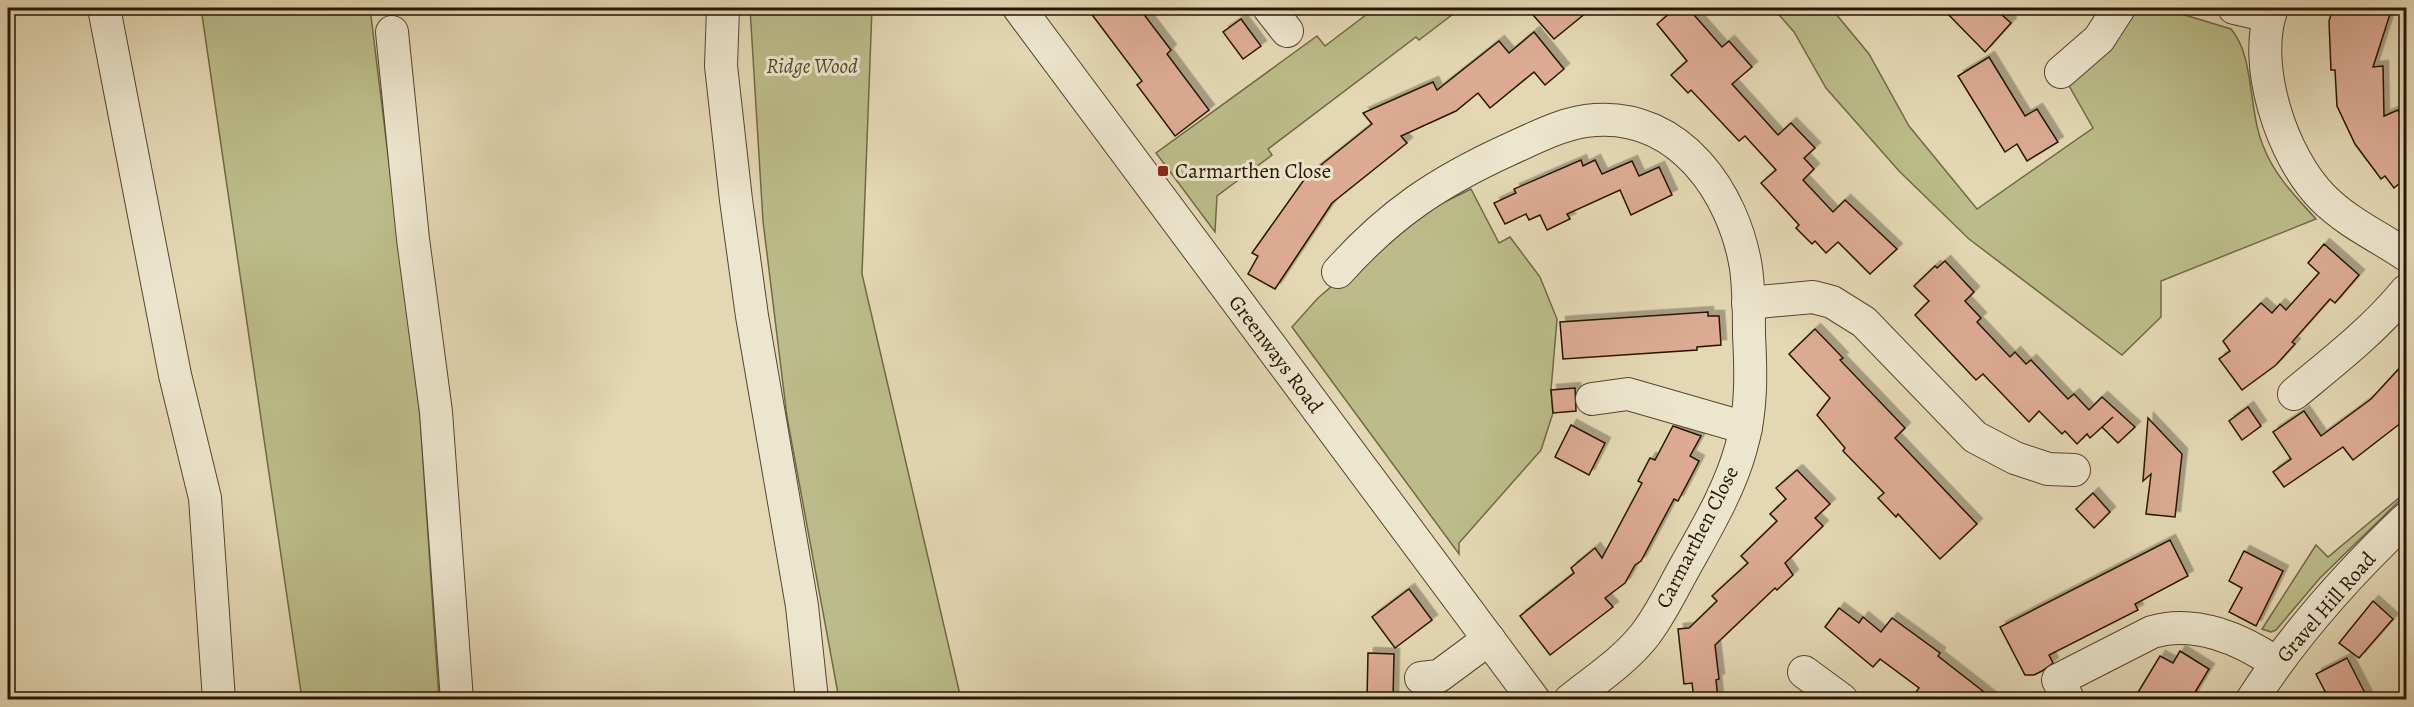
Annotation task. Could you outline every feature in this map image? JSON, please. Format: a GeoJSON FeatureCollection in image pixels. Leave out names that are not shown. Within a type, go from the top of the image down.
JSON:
{"type":"FeatureCollection","features":[{"type":"Feature","properties":{"kind":"street"},"geometry":{"type":"LineString","coordinates":[[104,8],[173,363],[206,498],[219,699]]}},
{"type":"Feature","properties":{"kind":"street"},"geometry":{"type":"LineString","coordinates":[[723,8],[722,66],[736,200],[752,315],[802,606],[812,699]]}},
{"type":"Feature","properties":{"kind":"street","name":"Greenways Road"},"geometry":{"type":"LineString","coordinates":[[1019,8],[1534,699]]}},
{"type":"Feature","properties":{"kind":"street"},"geometry":{"type":"LineString","coordinates":[[2061,72],[2099,39],[2119,8]]}},
{"type":"Feature","properties":{"kind":"street"},"geometry":{"type":"LineString","coordinates":[[2234,8],[2270,12],[2266,60],[2271,99],[2283,136],[2302,170],[2322,198],[2356,225],[2406,255]]}},
{"type":"Feature","properties":{"kind":"street"},"geometry":{"type":"LineString","coordinates":[[392,32],[413,239],[436,412],[457,699]]}},
{"type":"Feature","properties":{"kind":"street","name":"Carmarthen Close"},"geometry":{"type":"LineString","coordinates":[[1338,272],[1368,238],[1443,182],[1566,124],[1596,120],[1627,122],[1658,132],[1682,146],[1701,164],[1717,189],[1731,218],[1746,267],[1751,372],[1746,429],[1741,450],[1726,489],[1700,541],[1645,635],[1627,654],[1570,699]]}},
{"type":"Feature","properties":{"kind":"street"},"geometry":{"type":"LineString","coordinates":[[2309,391],[2386,315],[2406,291]]}},
{"type":"Feature","properties":{"kind":"street"},"geometry":{"type":"LineString","coordinates":[[1748,303],[1814,297],[1832,302],[1864,322],[1975,437],[2015,458],[2049,469],[2074,470]]}},
{"type":"Feature","properties":{"kind":"street"},"geometry":{"type":"LineString","coordinates":[[1592,399],[1628,394],[1746,429]]}},
{"type":"Feature","properties":{"kind":"street","name":"Gravel Hill Road"},"geometry":{"type":"LineString","coordinates":[[2252,699],[2276,663],[2318,610],[2406,519]]}},
{"type":"Feature","properties":{"kind":"street"},"geometry":{"type":"LineString","coordinates":[[2068,699],[2058,680],[2152,632],[2167,627],[2207,630],[2276,663]]}},
{"type":"Feature","properties":{"kind":"street"},"geometry":{"type":"LineString","coordinates":[[1421,678],[1439,676],[1489,639]]}},
{"type":"Feature","properties":{"kind":"green space"},"geometry":{"type":"Polygon","coordinates":[[[201,8],[370,8],[420,416],[439,699],[302,699],[201,8]]]}},
{"type":"Feature","properties":{"kind":"green space","name":"Ridge Wood"},"geometry":{"type":"Polygon","coordinates":[[[750,8],[872,8],[862,274],[961,699],[839,699],[787,417],[763,221],[750,8]]]}},
{"type":"Feature","properties":{"kind":"green space"},"geometry":{"type":"Polygon","coordinates":[[[1375,8],[1461,8],[1419,40],[1416,37],[1268,149],[1272,155],[1217,196],[1215,232],[1156,153],[1317,36],[1325,46],[1375,8]]]}},
{"type":"Feature","properties":{"kind":"green space"},"geometry":{"type":"Polygon","coordinates":[[[1773,8],[1831,8],[1869,54],[1909,126],[1977,209],[2093,128],[2068,84],[2131,8],[2162,8],[2231,29],[2239,40],[2244,54],[2255,118],[2264,148],[2280,177],[2316,219],[2161,281],[2161,317],[2122,355],[1969,239],[1899,171],[1826,88],[1794,32],[1773,8]]]}},
{"type":"Feature","properties":{"kind":"green space"},"geometry":{"type":"Polygon","coordinates":[[[1471,189],[1499,243],[1510,237],[1540,277],[1557,319],[1551,390],[1553,413],[1541,450],[1459,543],[1459,554],[1292,327],[1318,298],[1410,219],[1471,189]]]}},
{"type":"Feature","properties":{"kind":"green space"},"geometry":{"type":"Polygon","coordinates":[[[2400,497],[2398,502],[2320,578],[2276,630],[2271,632],[2262,629],[2316,545],[2328,557],[2400,497]]]}},
{"type":"Feature","properties":{"kind":"building"},"geometry":{"type":"Polygon","coordinates":[[[1087,8],[1139,8],[1171,50],[1167,54],[1209,110],[1175,136],[1137,85],[1142,81],[1087,8]]]}},
{"type":"Feature","properties":{"kind":"building"},"geometry":{"type":"Polygon","coordinates":[[[1527,8],[1592,8],[1554,39],[1527,8]]]}},
{"type":"Feature","properties":{"kind":"building"},"geometry":{"type":"Polygon","coordinates":[[[1676,8],[1688,8],[1722,47],[1729,41],[1752,67],[1732,84],[1778,135],[1791,123],[1815,148],[1804,158],[1814,169],[1803,180],[1833,212],[1845,200],[1897,249],[1870,274],[1838,242],[1826,253],[1815,241],[1812,244],[1796,228],[1799,225],[1761,183],[1776,170],[1745,136],[1739,141],[1691,90],[1688,93],[1671,75],[1687,61],[1657,24],[1676,8]]]}},
{"type":"Feature","properties":{"kind":"building"},"geometry":{"type":"Polygon","coordinates":[[[1942,8],[1994,8],[2011,23],[1985,52],[1942,8]]]}},
{"type":"Feature","properties":{"kind":"building"},"geometry":{"type":"Polygon","coordinates":[[[2333,8],[2392,8],[2373,67],[2383,66],[2384,116],[2398,110],[2406,127],[2406,178],[2394,188],[2385,176],[2381,179],[2355,144],[2337,106],[2335,70],[2331,70],[2329,21],[2333,8]]]}},
{"type":"Feature","properties":{"kind":"building"},"geometry":{"type":"Polygon","coordinates":[[[1241,19],[1261,46],[1243,59],[1223,32],[1241,19]]]}},
{"type":"Feature","properties":{"kind":"building"},"geometry":{"type":"Polygon","coordinates":[[[1534,32],[1564,69],[1545,85],[1534,72],[1490,108],[1478,93],[1456,111],[1401,136],[1407,143],[1332,203],[1275,289],[1248,274],[1258,256],[1252,253],[1306,177],[1372,124],[1363,113],[1433,82],[1437,90],[1499,41],[1509,53],[1534,32]]]}},
{"type":"Feature","properties":{"kind":"building"},"geometry":{"type":"Polygon","coordinates":[[[1989,57],[2025,116],[2037,109],[2058,142],[2027,161],[2017,144],[2005,152],[1958,76],[1989,57]]]}},
{"type":"Feature","properties":{"kind":"building"},"geometry":{"type":"Polygon","coordinates":[[[1581,160],[1583,166],[1595,160],[1602,174],[1632,161],[1639,176],[1659,167],[1672,195],[1631,215],[1620,190],[1567,214],[1570,219],[1547,230],[1540,215],[1529,220],[1526,214],[1505,224],[1494,203],[1516,193],[1514,189],[1581,160]]]}},
{"type":"Feature","properties":{"kind":"building"},"geometry":{"type":"Polygon","coordinates":[[[2324,244],[2359,275],[2335,303],[2330,299],[2292,342],[2295,344],[2276,365],[2242,390],[2219,359],[2230,351],[2223,341],[2261,303],[2272,313],[2280,304],[2286,310],[2319,273],[2308,263],[2324,244]]]}},
{"type":"Feature","properties":{"kind":"building"},"geometry":{"type":"Polygon","coordinates":[[[1945,261],[1974,292],[1965,301],[1981,318],[1977,322],[2010,357],[2015,352],[2026,364],[2031,360],[2068,399],[2074,394],[2089,410],[2102,397],[2135,427],[2118,443],[2102,427],[2090,438],[2087,434],[2077,444],[2065,431],[2062,434],[2039,411],[2029,422],[1983,374],[1976,380],[1915,315],[1929,301],[1914,286],[1935,266],[1937,268],[1945,261]]]}},
{"type":"Feature","properties":{"kind":"building"},"geometry":{"type":"Polygon","coordinates":[[[1708,312],[1708,316],[1719,316],[1721,345],[1697,347],[1697,350],[1563,359],[1560,322],[1708,312]]]}},
{"type":"Feature","properties":{"kind":"building"},"geometry":{"type":"Polygon","coordinates":[[[1815,329],[1843,358],[1840,360],[1905,428],[1895,438],[1977,524],[1940,559],[1898,514],[1896,517],[1878,498],[1884,493],[1843,451],[1845,448],[1817,415],[1830,398],[1789,354],[1815,329]]]}},
{"type":"Feature","properties":{"kind":"building"},"geometry":{"type":"Polygon","coordinates":[[[2406,361],[2406,419],[2353,460],[2343,447],[2284,487],[2273,472],[2291,459],[2273,432],[2304,411],[2321,436],[2371,399],[2406,361]]]}},
{"type":"Feature","properties":{"kind":"building"},"geometry":{"type":"Polygon","coordinates":[[[1575,388],[1576,411],[1553,413],[1551,390],[1575,388]]]}},
{"type":"Feature","properties":{"kind":"building"},"geometry":{"type":"Polygon","coordinates":[[[2248,407],[2261,426],[2242,440],[2229,421],[2248,407]]]}},
{"type":"Feature","properties":{"kind":"building"},"geometry":{"type":"Polygon","coordinates":[[[2148,418],[2182,454],[2175,517],[2146,514],[2151,474],[2143,481],[2148,418]]]}},
{"type":"Feature","properties":{"kind":"building"},"geometry":{"type":"Polygon","coordinates":[[[1571,425],[1605,443],[1589,475],[1555,457],[1571,425]]]}},
{"type":"Feature","properties":{"kind":"building"},"geometry":{"type":"Polygon","coordinates":[[[1673,426],[1701,436],[1690,456],[1699,461],[1678,501],[1674,499],[1641,561],[1635,565],[1625,583],[1605,598],[1613,607],[1550,655],[1520,616],[1574,573],[1571,568],[1595,548],[1602,558],[1642,483],[1638,481],[1650,458],[1655,460],[1673,426]]]}},
{"type":"Feature","properties":{"kind":"building"},"geometry":{"type":"Polygon","coordinates":[[[1797,470],[1830,504],[1815,518],[1823,526],[1785,563],[1793,575],[1777,590],[1775,588],[1715,645],[1719,679],[1716,680],[1718,699],[1694,699],[1692,683],[1684,684],[1678,629],[1689,628],[1717,601],[1712,596],[1748,563],[1741,556],[1777,521],[1770,514],[1786,499],[1776,488],[1797,470]]]}},
{"type":"Feature","properties":{"kind":"building"},"geometry":{"type":"Polygon","coordinates":[[[2093,493],[2110,512],[2094,528],[2076,509],[2093,493]]]}},
{"type":"Feature","properties":{"kind":"building"},"geometry":{"type":"Polygon","coordinates":[[[2170,540],[2188,576],[2135,604],[2138,610],[2049,655],[2053,663],[2042,671],[2034,675],[2025,675],[2000,627],[2170,540]]]}},
{"type":"Feature","properties":{"kind":"building"},"geometry":{"type":"Polygon","coordinates":[[[2244,551],[2283,571],[2256,626],[2229,612],[2242,588],[2229,581],[2244,551]]]}},
{"type":"Feature","properties":{"kind":"building"},"geometry":{"type":"Polygon","coordinates":[[[1409,589],[1432,620],[1395,648],[1372,617],[1409,589]]]}},
{"type":"Feature","properties":{"kind":"building"},"geometry":{"type":"Polygon","coordinates":[[[2373,601],[2393,619],[2359,658],[2339,643],[2373,601]]]}},
{"type":"Feature","properties":{"kind":"building"},"geometry":{"type":"Polygon","coordinates":[[[1839,608],[1859,623],[1863,617],[1881,632],[1892,618],[1940,653],[1938,656],[1993,699],[1911,699],[1919,688],[1880,659],[1873,667],[1825,627],[1839,608]]]}},
{"type":"Feature","properties":{"kind":"building"},"geometry":{"type":"Polygon","coordinates":[[[2180,651],[2209,669],[2191,699],[2134,699],[2160,656],[2173,663],[2180,651]]]}},
{"type":"Feature","properties":{"kind":"building"},"geometry":{"type":"Polygon","coordinates":[[[1368,653],[1394,654],[1393,699],[1367,699],[1368,653]]]}},
{"type":"Feature","properties":{"kind":"building"},"geometry":{"type":"Polygon","coordinates":[[[2347,658],[2368,699],[2329,699],[2316,674],[2347,658]]]}},
{"type":"Feature","properties":{"kind":"place","name":"Carmarthen Close"},"geometry":{"type":"Point","coordinates":[1163,171]}}]}
